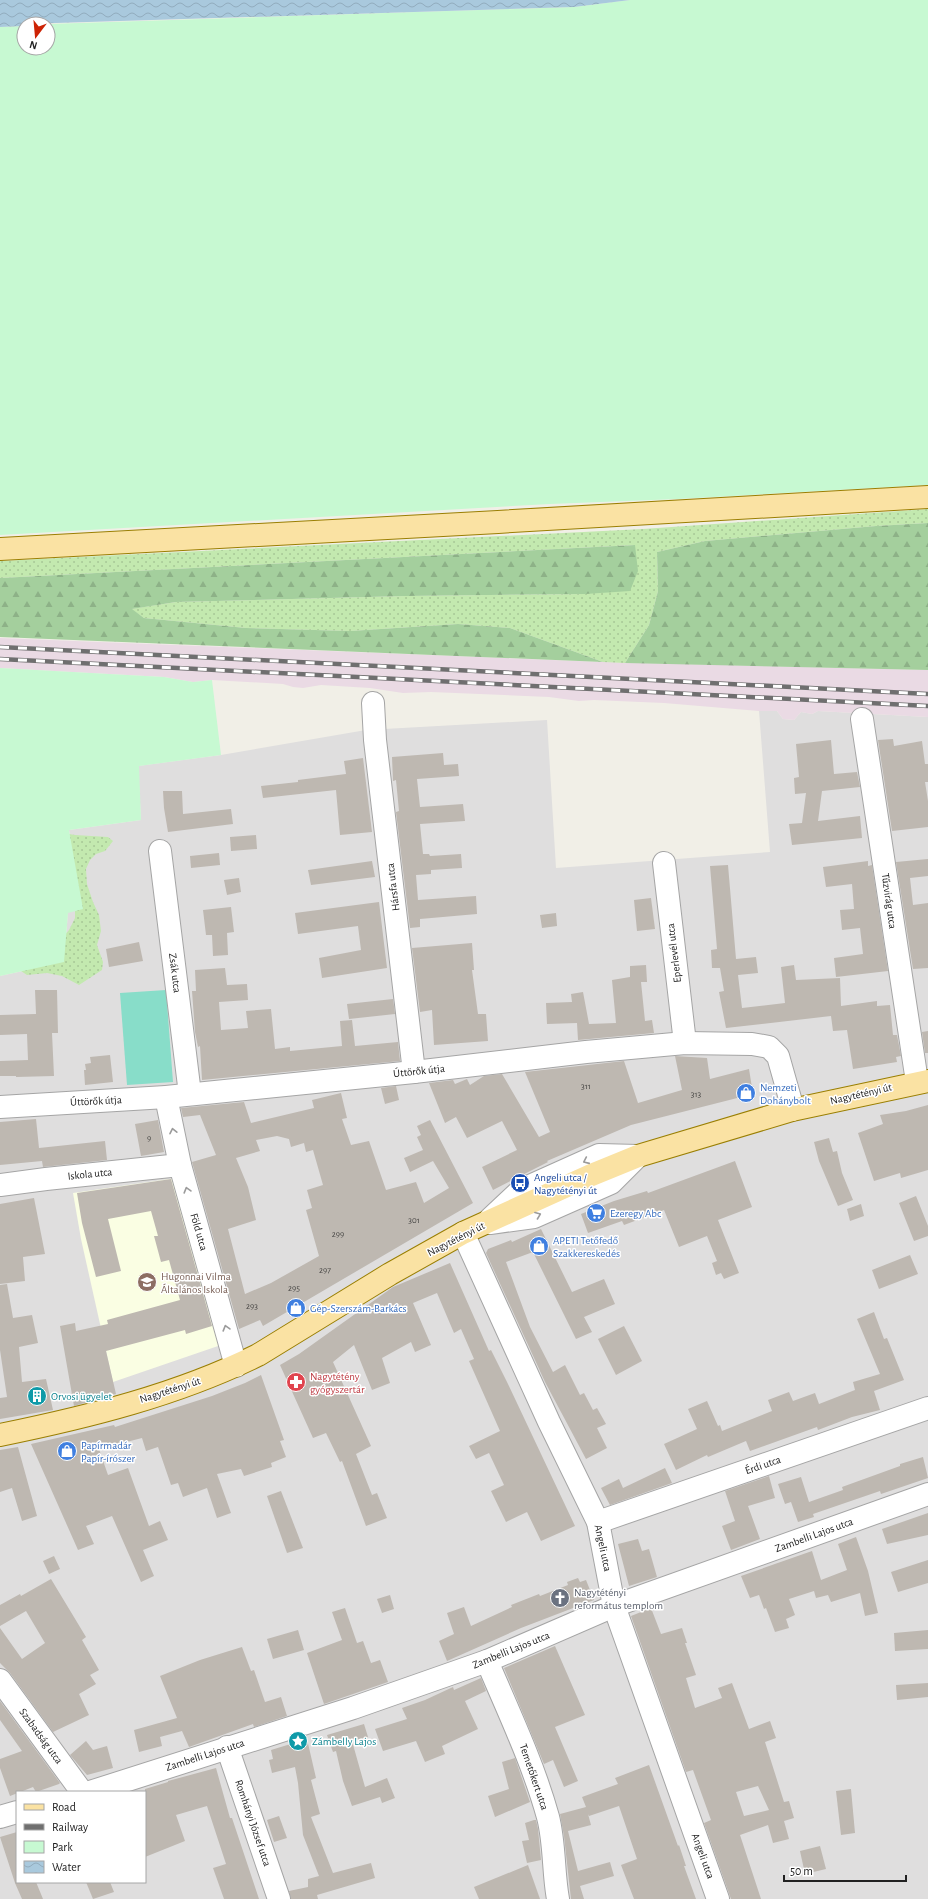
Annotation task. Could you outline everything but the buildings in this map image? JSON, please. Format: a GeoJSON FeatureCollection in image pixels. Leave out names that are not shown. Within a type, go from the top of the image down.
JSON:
{"type":"FeatureCollection","features":[{"type":"Feature","properties":{"kind":"main road"},"geometry":{"type":"LineString","coordinates":[[0,549],[212,536],[672,513],[928,497]]}},
{"type":"Feature","properties":{"kind":"main road","name":"Nagytétényi út"},"geometry":{"type":"LineString","coordinates":[[0,1435],[87,1416],[205,1378],[236,1366],[258,1355],[390,1274],[463,1233],[486,1224],[589,1176],[638,1156],[792,1110],[922,1081]]}},
{"type":"Feature","properties":{"kind":"street","name":"Hársfa utca"},"geometry":{"type":"LineString","coordinates":[[374,703],[376,740],[414,1072]]}},
{"type":"Feature","properties":{"kind":"street","name":"Tűzvirág utca"},"geometry":{"type":"LineString","coordinates":[[862,718],[916,1075],[922,1081]]}},
{"type":"Feature","properties":{"kind":"street","name":"Zsák utca"},"geometry":{"type":"LineString","coordinates":[[160,851],[190,1094]]}},
{"type":"Feature","properties":{"kind":"street","name":"Eperlevél utca"},"geometry":{"type":"LineString","coordinates":[[664,863],[685,1043]]}},
{"type":"Feature","properties":{"kind":"street","name":"Úttörők útja"},"geometry":{"type":"LineString","coordinates":[[0,1107],[166,1097],[414,1072],[586,1052],[685,1043],[752,1044],[769,1047],[778,1056],[792,1110]]}},
{"type":"Feature","properties":{"kind":"street","name":"Föld utca"},"geometry":{"type":"LineString","coordinates":[[166,1097],[180,1165],[236,1366]]}},
{"type":"Feature","properties":{"kind":"street","name":"Iskola utca"},"geometry":{"type":"LineString","coordinates":[[0,1185],[180,1165]]}},
{"type":"Feature","properties":{"kind":"street","name":"Angeli utca"},"geometry":{"type":"LineString","coordinates":[[463,1233],[549,1422],[598,1522],[614,1606],[718,1899]]}},
{"type":"Feature","properties":{"kind":"street","name":"Érdi utca"},"geometry":{"type":"LineString","coordinates":[[598,1522],[928,1408]]}},
{"type":"Feature","properties":{"kind":"street","name":"Zambelli Lajos utca"},"geometry":{"type":"LineString","coordinates":[[93,1791],[353,1708],[487,1661],[614,1606],[928,1494]]}},
{"type":"Feature","properties":{"kind":"street","name":"Temetőkert utca"},"geometry":{"type":"LineString","coordinates":[[487,1661],[532,1767],[548,1818],[552,1837],[558,1899]]}},
{"type":"Feature","properties":{"kind":"street","name":"Szabadság utca"},"geometry":{"type":"LineString","coordinates":[[0,1680],[81,1791]]}},
{"type":"Feature","properties":{"kind":"street","name":"Romhányi József utca"},"geometry":{"type":"LineString","coordinates":[[227,1747],[279,1899]]}},
{"type":"Feature","properties":{"kind":"street"},"geometry":{"type":"LineString","coordinates":[[0,1817],[16,1812]]}},
{"type":"Feature","properties":{"kind":"shaded area"},"geometry":{"type":"Polygon","coordinates":[[[0,638],[603,662],[928,670],[928,717],[818,711],[812,714],[801,712],[794,720],[783,719],[777,711],[759,711],[664,703],[594,700],[579,701],[549,697],[431,692],[403,693],[370,688],[321,685],[303,688],[283,684],[212,680],[193,682],[164,677],[0,668],[0,638]]]}},
{"type":"Feature","properties":{"kind":"shaded area"},"geometry":{"type":"Polygon","coordinates":[[[759,711],[777,711],[783,719],[794,720],[801,712],[812,714],[818,711],[928,717],[928,1899],[0,1899],[0,976],[64,962],[68,912],[83,909],[69,830],[141,820],[138,766],[221,755],[366,730],[547,720],[556,868],[770,852],[759,711]]]}},
{"type":"Feature","properties":{"kind":"shaded area","name":"Hugonnai Vilma Általános Iskola"},"geometry":{"type":"Polygon","coordinates":[[[176,1178],[221,1345],[113,1382],[81,1239],[73,1193],[176,1178]]]}},
{"type":"Feature","properties":{"kind":"green space"},"geometry":{"type":"Polygon","coordinates":[[[630,0],[928,0],[928,485],[678,499],[550,504],[0,535],[0,27],[16,26],[16,56],[56,56],[56,24],[574,7],[630,0]]]}},
{"type":"Feature","properties":{"kind":"green space"},"geometry":{"type":"Polygon","coordinates":[[[928,509],[928,523],[705,541],[657,552],[658,591],[649,625],[625,663],[603,662],[510,628],[458,624],[350,631],[246,628],[144,618],[131,609],[176,602],[406,596],[585,594],[634,545],[0,578],[0,561],[643,529],[928,509]]]}},
{"type":"Feature","properties":{"kind":"green space"},"geometry":{"type":"Polygon","coordinates":[[[928,523],[928,670],[625,663],[649,625],[658,591],[657,552],[705,541],[928,523]]]}},
{"type":"Feature","properties":{"kind":"green space"},"geometry":{"type":"Polygon","coordinates":[[[635,545],[638,571],[630,591],[585,594],[406,596],[176,602],[132,609],[144,618],[246,628],[350,631],[458,624],[510,628],[603,662],[0,637],[0,578],[635,545]]]}},
{"type":"Feature","properties":{"kind":"green space"},"geometry":{"type":"Polygon","coordinates":[[[0,668],[164,677],[193,682],[212,680],[221,755],[139,766],[141,820],[69,830],[83,909],[68,913],[64,962],[0,976],[0,668]]]}},
{"type":"Feature","properties":{"kind":"green space"},"geometry":{"type":"Polygon","coordinates":[[[58,832],[75,835],[108,837],[113,841],[105,851],[96,854],[90,860],[86,869],[87,884],[99,915],[101,931],[97,945],[103,962],[102,970],[79,985],[62,976],[47,973],[27,975],[12,965],[61,939],[69,930],[75,918],[75,903],[58,832]]]}},
{"type":"Feature","properties":{"kind":"green space"},"geometry":{"type":"Polygon","coordinates":[[[166,990],[173,1082],[127,1085],[120,993],[166,990]]]}},
{"type":"Feature","properties":{"kind":"water"},"geometry":{"type":"Polygon","coordinates":[[[0,0],[630,0],[574,7],[56,23],[56,16],[16,16],[16,26],[0,27],[0,0]]]}},
{"type":"Feature","properties":{"kind":"railway"},"geometry":{"type":"LineString","coordinates":[[0,647],[928,694]]}},
{"type":"Feature","properties":{"kind":"railway"},"geometry":{"type":"LineString","coordinates":[[0,659],[928,706]]}},
{"type":"Feature","properties":{"kind":"place","name":"Nemzeti Dohánybolt"},"geometry":{"type":"Point","coordinates":[746,1093]}},
{"type":"Feature","properties":{"kind":"place","name":"Angeli utca / Nagytétényi út"},"geometry":{"type":"Point","coordinates":[520,1183]}},
{"type":"Feature","properties":{"kind":"place","name":"Ezeregy Abc"},"geometry":{"type":"Point","coordinates":[596,1213]}},
{"type":"Feature","properties":{"kind":"place","name":"APETI Tetőfedő Szakkereskedés"},"geometry":{"type":"Point","coordinates":[539,1246]}},
{"type":"Feature","properties":{"kind":"place","name":"Hugonnai Vilma Általános Iskola"},"geometry":{"type":"Point","coordinates":[147,1282]}},
{"type":"Feature","properties":{"kind":"place","name":"Gép-Szerszám-Barkács"},"geometry":{"type":"Point","coordinates":[296,1308]}},
{"type":"Feature","properties":{"kind":"place","name":"Nagytétény gyógyszertár"},"geometry":{"type":"Point","coordinates":[296,1382]}},
{"type":"Feature","properties":{"kind":"place","name":"Orvosi ügyelet"},"geometry":{"type":"Point","coordinates":[37,1396]}},
{"type":"Feature","properties":{"kind":"place","name":"Papírmadár Papír-írószer"},"geometry":{"type":"Point","coordinates":[67,1451]}},
{"type":"Feature","properties":{"kind":"place","name":"Nagytétényi református templom"},"geometry":{"type":"Point","coordinates":[560,1598]}},
{"type":"Feature","properties":{"kind":"place","name":"Zámbelly Lajos"},"geometry":{"type":"Point","coordinates":[298,1741]}}]}
